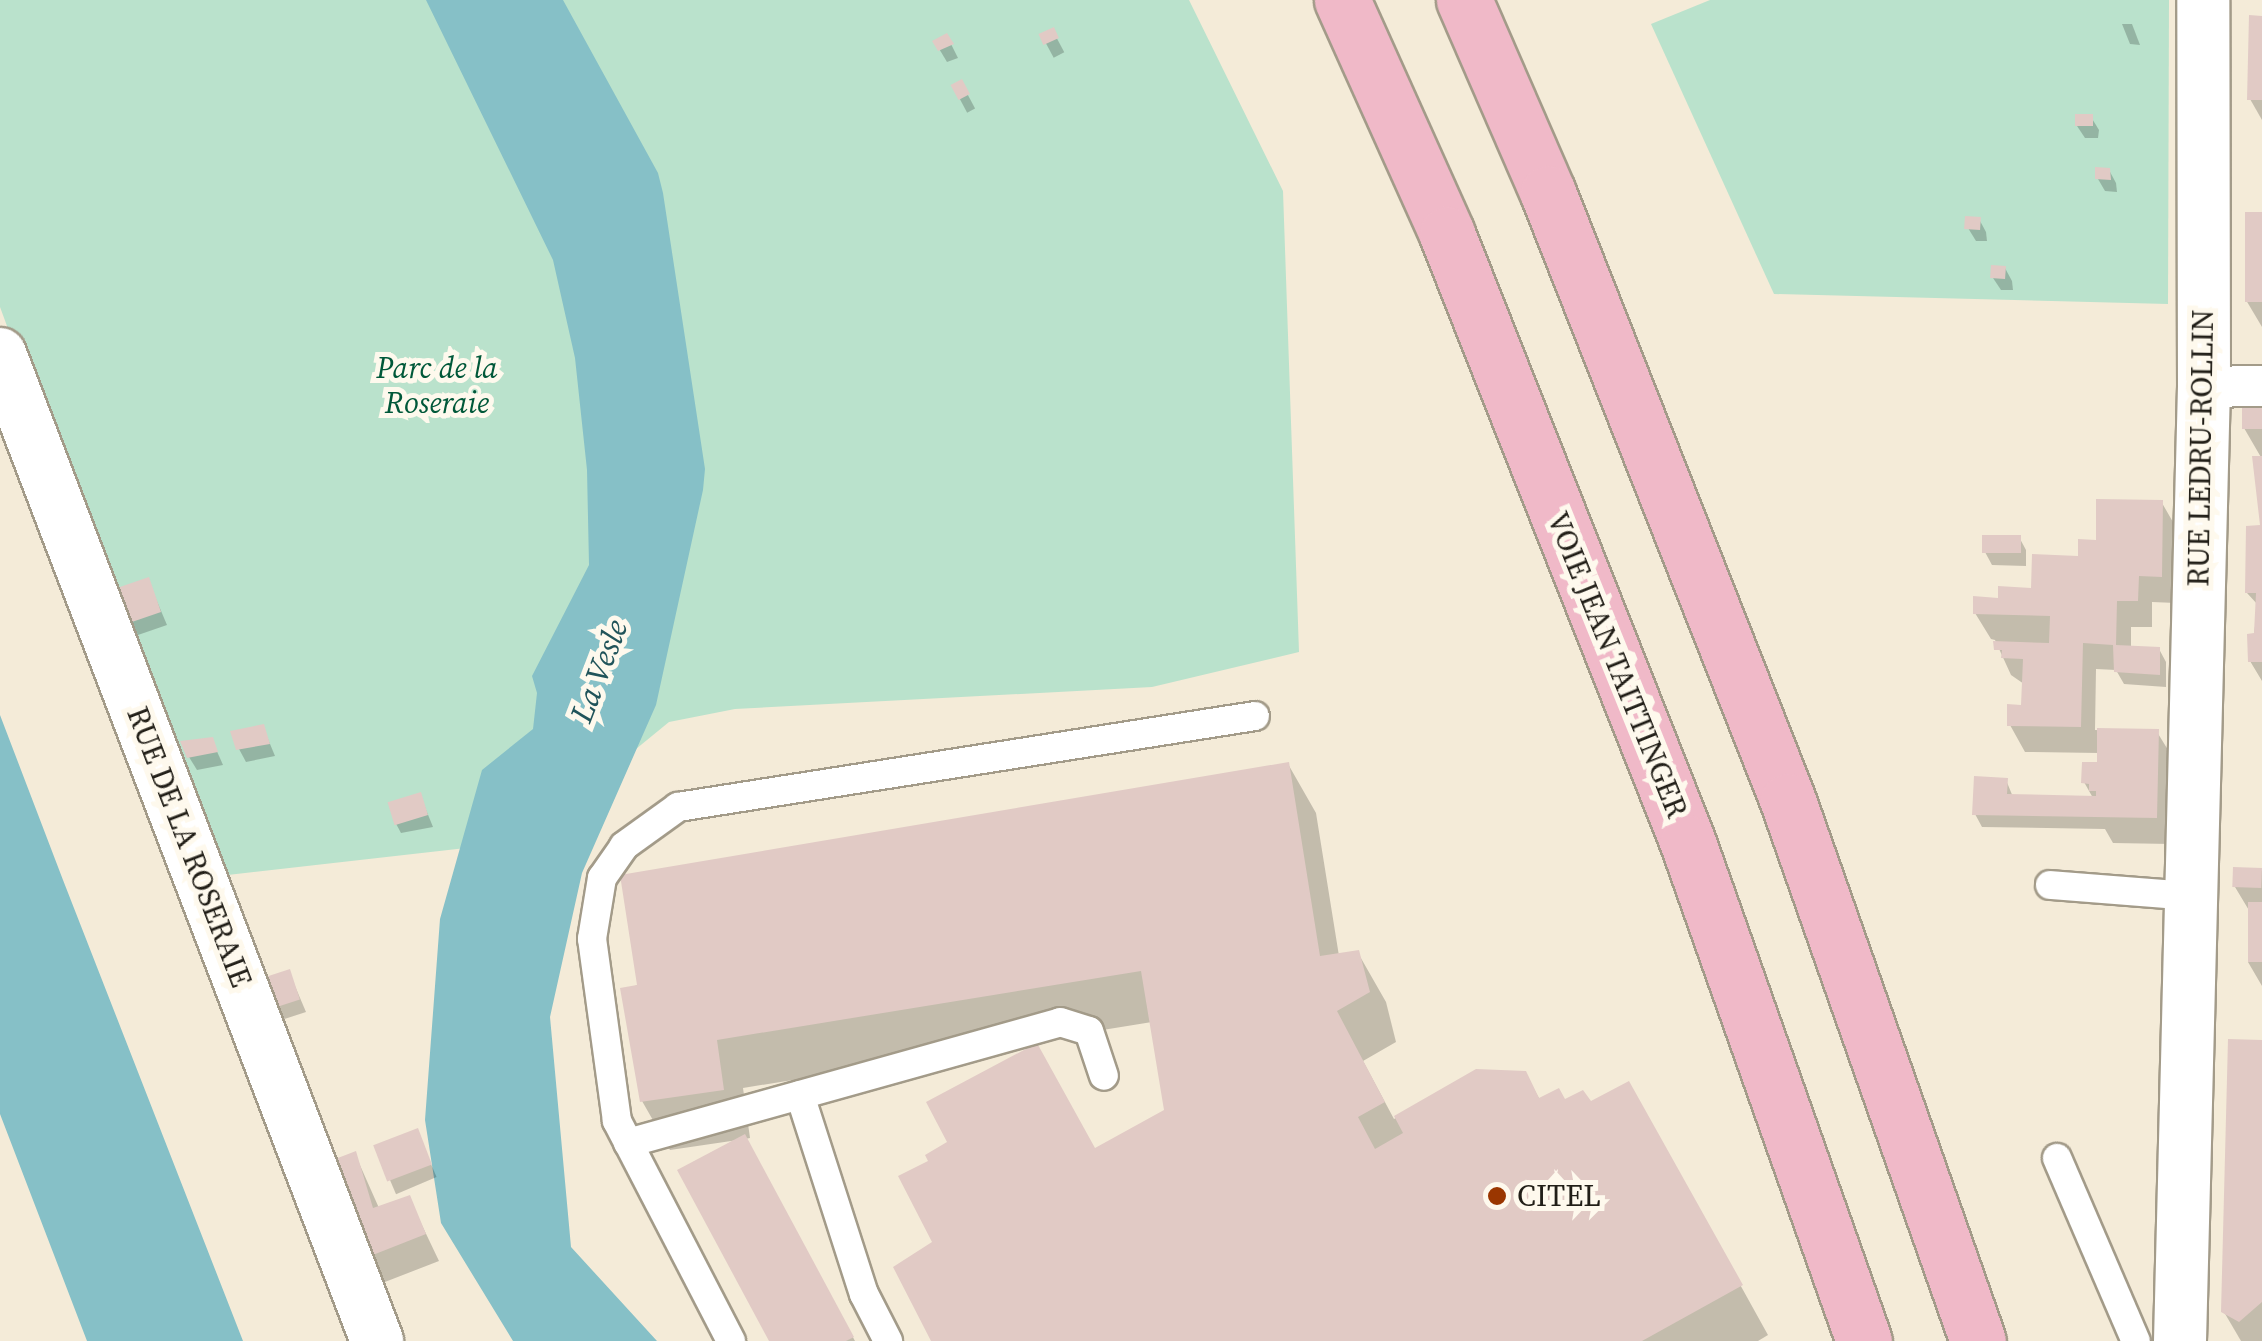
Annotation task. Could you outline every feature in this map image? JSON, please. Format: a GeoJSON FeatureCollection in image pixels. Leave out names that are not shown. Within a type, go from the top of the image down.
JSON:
{"type":"FeatureCollection","features":[{"type":"Feature","properties":{"kind":"highway","name":"VOIE JEAN TAITTINGER"},"geometry":{"type":"LineString","coordinates":[[1342,0],[1447,234],[1688,843],[1864,1341]]}},
{"type":"Feature","properties":{"kind":"highway"},"geometry":{"type":"LineString","coordinates":[[1464,0],[1548,194],[1788,801],[1978,1341]]}},
{"type":"Feature","properties":{"kind":"street","name":"RUE LEDRU-ROLLIN"},"geometry":{"type":"LineString","coordinates":[[2180,1341],[2204,387],[2203,0]]}},
{"type":"Feature","properties":{"kind":"street","name":"RUE DE LA ROSERAIE"},"geometry":{"type":"LineString","coordinates":[[0,354],[377,1341]]}},
{"type":"Feature","properties":{"kind":"street"},"geometry":{"type":"LineString","coordinates":[[2204,387],[2262,386]]}},
{"type":"Feature","properties":{"kind":"lane"},"geometry":{"type":"LineString","coordinates":[[731,1341],[617,1121],[592,938],[602,878],[624,846],[678,807],[1255,716]]}},
{"type":"Feature","properties":{"kind":"lane"},"geometry":{"type":"LineString","coordinates":[[2050,885],[2191,896]]}},
{"type":"Feature","properties":{"kind":"lane"},"geometry":{"type":"LineString","coordinates":[[628,1143],[1060,1022],[1089,1031],[1104,1076]]}},
{"type":"Feature","properties":{"kind":"lane"},"geometry":{"type":"LineString","coordinates":[[800,1095],[864,1294],[888,1341]]}},
{"type":"Feature","properties":{"kind":"lane"},"geometry":{"type":"LineString","coordinates":[[2057,1158],[2136,1341]]}},
{"type":"Feature","properties":{"kind":"green space","name":"Parc de la Roseraie"},"geometry":{"type":"Polygon","coordinates":[[[0,0],[1189,0],[1283,191],[1299,652],[1152,687],[735,709],[669,722],[636,749],[599,833],[210,877],[0,307],[0,0]]]}},
{"type":"Feature","properties":{"kind":"green space"},"geometry":{"type":"Polygon","coordinates":[[[1710,0],[2169,0],[2168,304],[1774,294],[1651,24],[1710,0]]]}},
{"type":"Feature","properties":{"kind":"water","name":"La Vesle"},"geometry":{"type":"Polygon","coordinates":[[[426,0],[563,0],[658,173],[663,193],[705,469],[703,490],[656,705],[582,873],[550,1017],[571,1247],[657,1341],[513,1341],[441,1223],[425,1120],[440,919],[482,770],[533,729],[537,693],[532,676],[589,565],[587,470],[575,358],[553,260],[426,0]]]}},
{"type":"Feature","properties":{"kind":"water"},"geometry":{"type":"Polygon","coordinates":[[[0,715],[243,1341],[87,1341],[0,1114],[0,715]]]}},
{"type":"Feature","properties":{"kind":"building"},"geometry":{"type":"Polygon","coordinates":[[[2249,15],[2262,16],[2262,100],[2247,100],[2249,15]]]}},
{"type":"Feature","properties":{"kind":"building"},"geometry":{"type":"Polygon","coordinates":[[[1054,27],[1059,38],[1043,45],[1038,34],[1054,27]]]}},
{"type":"Feature","properties":{"kind":"building"},"geometry":{"type":"Polygon","coordinates":[[[947,33],[954,44],[938,51],[932,41],[947,33]]]}},
{"type":"Feature","properties":{"kind":"building"},"geometry":{"type":"Polygon","coordinates":[[[962,79],[970,94],[959,100],[951,85],[962,79]]]}},
{"type":"Feature","properties":{"kind":"building"},"geometry":{"type":"Polygon","coordinates":[[[2075,114],[2093,114],[2093,126],[2075,126],[2075,114]]]}},
{"type":"Feature","properties":{"kind":"building"},"geometry":{"type":"Polygon","coordinates":[[[2095,167],[2110,168],[2111,180],[2095,179],[2095,167]]]}},
{"type":"Feature","properties":{"kind":"building"},"geometry":{"type":"Polygon","coordinates":[[[2245,212],[2262,212],[2262,302],[2245,302],[2245,212]]]}},
{"type":"Feature","properties":{"kind":"building"},"geometry":{"type":"Polygon","coordinates":[[[1965,216],[1981,217],[1980,230],[1964,229],[1965,216]]]}},
{"type":"Feature","properties":{"kind":"building"},"geometry":{"type":"Polygon","coordinates":[[[1991,265],[2006,266],[2005,279],[1990,278],[1991,265]]]}},
{"type":"Feature","properties":{"kind":"building"},"geometry":{"type":"Polygon","coordinates":[[[2242,397],[2262,397],[2262,429],[2242,429],[2242,397]]]}},
{"type":"Feature","properties":{"kind":"building"},"geometry":{"type":"Polygon","coordinates":[[[2252,456],[2262,456],[2262,662],[2248,662],[2247,634],[2254,633],[2256,593],[2245,593],[2246,526],[2260,525],[2252,456]]]}},
{"type":"Feature","properties":{"kind":"building"},"geometry":{"type":"Polygon","coordinates":[[[2096,499],[2163,500],[2162,577],[2139,576],[2138,601],[2117,601],[2116,645],[2160,647],[2160,675],[2114,672],[2113,645],[2083,643],[2081,727],[2007,726],[2007,704],[2021,705],[2023,659],[2001,658],[2002,650],[1994,650],[1993,641],[2049,643],[2050,616],[1973,614],[1973,596],[1998,598],[1998,586],[2031,588],[2032,554],[2078,556],[2078,539],[2096,540],[2096,499]]]}},
{"type":"Feature","properties":{"kind":"building"},"geometry":{"type":"Polygon","coordinates":[[[1982,535],[2021,535],[2021,553],[1982,553],[1982,535]]]}},
{"type":"Feature","properties":{"kind":"building"},"geometry":{"type":"Polygon","coordinates":[[[149,577],[161,612],[126,624],[114,589],[149,577]]]}},
{"type":"Feature","properties":{"kind":"building"},"geometry":{"type":"Polygon","coordinates":[[[264,724],[270,744],[236,750],[230,731],[264,724]]]}},
{"type":"Feature","properties":{"kind":"building"},"geometry":{"type":"Polygon","coordinates":[[[2097,728],[2159,729],[2157,818],[1972,815],[1974,776],[2008,778],[2007,794],[2096,796],[2096,791],[2089,791],[2089,784],[2081,783],[2082,762],[2097,762],[2097,728]]]}},
{"type":"Feature","properties":{"kind":"building"},"geometry":{"type":"Polygon","coordinates":[[[213,737],[218,752],[187,758],[180,741],[213,737]]]}},
{"type":"Feature","properties":{"kind":"building"},"geometry":{"type":"Polygon","coordinates":[[[1289,762],[1320,956],[1359,950],[1370,992],[1337,1011],[1385,1102],[1358,1117],[1375,1149],[1403,1133],[1394,1116],[1476,1069],[1526,1071],[1539,1098],[1559,1088],[1565,1099],[1583,1090],[1591,1101],[1629,1081],[1743,1285],[1642,1341],[931,1341],[893,1267],[932,1242],[898,1176],[928,1161],[925,1155],[947,1142],[926,1102],[1037,1043],[1095,1148],[1164,1110],[1141,971],[717,1040],[724,1090],[640,1102],[620,988],[637,985],[620,875],[1289,762]]]}},
{"type":"Feature","properties":{"kind":"building"},"geometry":{"type":"Polygon","coordinates":[[[421,792],[428,815],[395,825],[388,802],[421,792]]]}},
{"type":"Feature","properties":{"kind":"building"},"geometry":{"type":"Polygon","coordinates":[[[2233,867],[2262,868],[2261,888],[2232,887],[2233,867]]]}},
{"type":"Feature","properties":{"kind":"building"},"geometry":{"type":"Polygon","coordinates":[[[2248,902],[2262,902],[2262,962],[2248,962],[2248,902]]]}},
{"type":"Feature","properties":{"kind":"building"},"geometry":{"type":"Polygon","coordinates":[[[290,969],[300,999],[255,1014],[245,984],[290,969]]]}},
{"type":"Feature","properties":{"kind":"building"},"geometry":{"type":"Polygon","coordinates":[[[2228,1039],[2262,1040],[2262,1302],[2239,1322],[2221,1312],[2228,1039]]]}},
{"type":"Feature","properties":{"kind":"building"},"geometry":{"type":"Polygon","coordinates":[[[418,1128],[432,1164],[387,1182],[373,1145],[418,1128]]]}},
{"type":"Feature","properties":{"kind":"building"},"geometry":{"type":"Polygon","coordinates":[[[745,1134],[854,1337],[846,1341],[769,1341],[677,1170],[745,1134]]]}},
{"type":"Feature","properties":{"kind":"building"},"geometry":{"type":"Polygon","coordinates":[[[356,1151],[373,1208],[410,1195],[426,1234],[355,1262],[317,1166],[356,1151]]]}},
{"type":"Feature","properties":{"kind":"place","name":"CITEL"},"geometry":{"type":"Point","coordinates":[1497,1196]}}]}
